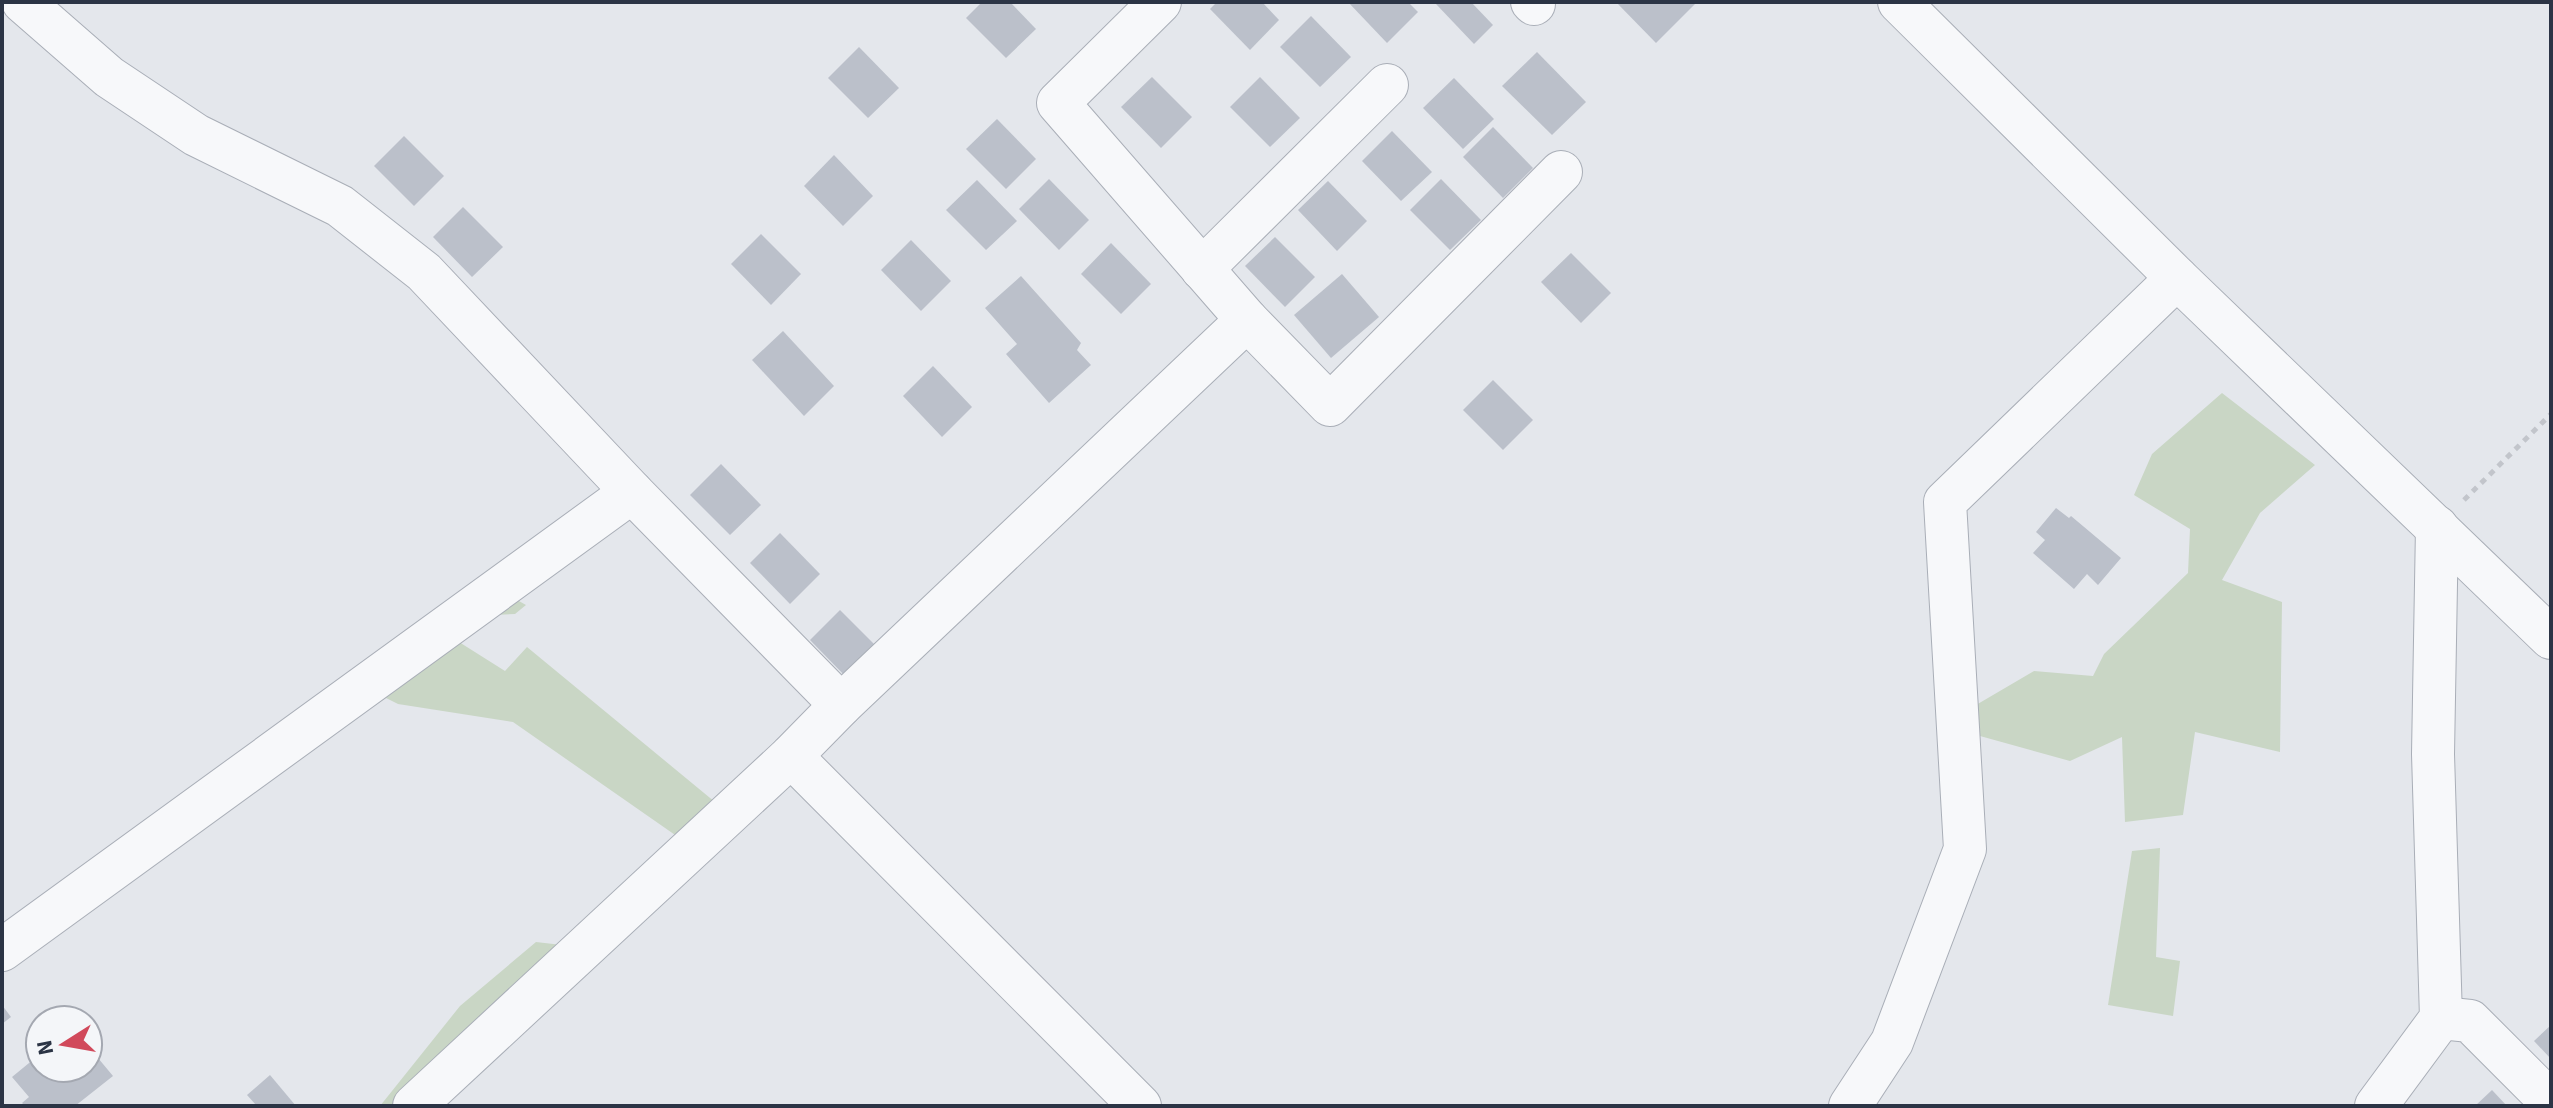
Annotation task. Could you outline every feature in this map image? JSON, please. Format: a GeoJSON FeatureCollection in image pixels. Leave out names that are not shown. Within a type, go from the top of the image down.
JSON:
{"type":"FeatureCollection","features":[{"type":"Feature","properties":{"kind":"street"},"geometry":{"type":"LineString","coordinates":[[23,2],[109,77],[196,135],[340,206],[424,272],[632,492],[841,705]]}},
{"type":"Feature","properties":{"kind":"street"},"geometry":{"type":"LineString","coordinates":[[1160,2],[1058,103],[1247,320],[1330,405],[1561,172]]}},
{"type":"Feature","properties":{"kind":"street"},"geometry":{"type":"LineString","coordinates":[[1899,2],[2177,278],[2551,638]]}},
{"type":"Feature","properties":{"kind":"street"},"geometry":{"type":"LineString","coordinates":[[1202,269],[1387,85]]}},
{"type":"Feature","properties":{"kind":"street"},"geometry":{"type":"LineString","coordinates":[[1850,1106],[1892,1042],[1965,849],[1945,502],[2177,278]]}},
{"type":"Feature","properties":{"kind":"street"},"geometry":{"type":"LineString","coordinates":[[414,1106],[791,756],[1247,320]]}},
{"type":"Feature","properties":{"kind":"street"},"geometry":{"type":"LineString","coordinates":[[2,950],[632,492]]}},
{"type":"Feature","properties":{"kind":"street"},"geometry":{"type":"LineString","coordinates":[[2376,1106],[2441,1018],[2433,754],[2437,527]]}},
{"type":"Feature","properties":{"kind":"street"},"geometry":{"type":"LineString","coordinates":[[791,756],[1140,1106]]}},
{"type":"Feature","properties":{"kind":"street"},"geometry":{"type":"LineString","coordinates":[[2441,1018],[2470,1021],[2551,1102]]}},
{"type":"Feature","properties":{"kind":"path"},"geometry":{"type":"LineString","coordinates":[[2437,527],[2551,414]]}},
{"type":"Feature","properties":{"kind":"green space"},"geometry":{"type":"Polygon","coordinates":[[[2222,393],[2315,465],[2260,513],[2222,580],[2282,602],[2280,752],[2195,732],[2183,815],[2125,822],[2122,737],[2070,761],[1980,736],[1976,705],[2034,671],[2093,676],[2104,654],[2188,573],[2190,529],[2134,495],[2152,454],[2222,393]]]}},
{"type":"Feature","properties":{"kind":"green space"},"geometry":{"type":"Polygon","coordinates":[[[510,596],[526,605],[515,614],[494,615],[459,642],[505,671],[527,647],[721,807],[400,1106],[380,1106],[460,1006],[536,942],[562,945],[678,837],[513,722],[398,704],[386,698],[98,890],[510,596]]]}},
{"type":"Feature","properties":{"kind":"green space"},"geometry":{"type":"Polygon","coordinates":[[[2160,848],[2156,957],[2180,961],[2173,1016],[2108,1005],[2132,851],[2160,848]]]}},
{"type":"Feature","properties":{"kind":"building"},"geometry":{"type":"Polygon","coordinates":[[[982,2],[1010,2],[1036,29],[1006,58],[966,18],[982,2]]]}},
{"type":"Feature","properties":{"kind":"building"},"geometry":{"type":"Polygon","coordinates":[[[1217,2],[1262,2],[1279,20],[1250,50],[1210,9],[1217,2]]]}},
{"type":"Feature","properties":{"kind":"building"},"geometry":{"type":"Polygon","coordinates":[[[1348,2],[1408,2],[1418,12],[1387,43],[1348,2]]]}},
{"type":"Feature","properties":{"kind":"building"},"geometry":{"type":"Polygon","coordinates":[[[1471,2],[1493,25],[1474,44],[1436,4],[1471,2]]]}},
{"type":"Feature","properties":{"kind":"building"},"geometry":{"type":"Polygon","coordinates":[[[1616,2],[1697,2],[1656,43],[1616,2]]]}},
{"type":"Feature","properties":{"kind":"building"},"geometry":{"type":"Polygon","coordinates":[[[1311,16],[1351,57],[1320,87],[1280,47],[1311,16]]]}},
{"type":"Feature","properties":{"kind":"building"},"geometry":{"type":"Polygon","coordinates":[[[859,47],[899,88],[868,118],[828,78],[859,47]]]}},
{"type":"Feature","properties":{"kind":"building"},"geometry":{"type":"Polygon","coordinates":[[[1537,52],[1586,102],[1552,135],[1502,86],[1537,52]]]}},
{"type":"Feature","properties":{"kind":"building"},"geometry":{"type":"Polygon","coordinates":[[[1152,77],[1192,117],[1161,148],[1121,107],[1152,77]]]}},
{"type":"Feature","properties":{"kind":"building"},"geometry":{"type":"Polygon","coordinates":[[[1260,77],[1300,118],[1270,147],[1230,107],[1260,77]]]}},
{"type":"Feature","properties":{"kind":"building"},"geometry":{"type":"Polygon","coordinates":[[[1454,78],[1494,119],[1463,149],[1423,108],[1454,78]]]}},
{"type":"Feature","properties":{"kind":"building"},"geometry":{"type":"Polygon","coordinates":[[[997,119],[1036,159],[1006,189],[966,149],[997,119]]]}},
{"type":"Feature","properties":{"kind":"building"},"geometry":{"type":"Polygon","coordinates":[[[1493,127],[1533,168],[1503,198],[1463,157],[1493,127]]]}},
{"type":"Feature","properties":{"kind":"building"},"geometry":{"type":"Polygon","coordinates":[[[1392,131],[1432,172],[1401,201],[1362,161],[1392,131]]]}},
{"type":"Feature","properties":{"kind":"building"},"geometry":{"type":"Polygon","coordinates":[[[404,136],[444,176],[414,206],[374,166],[404,136]]]}},
{"type":"Feature","properties":{"kind":"building"},"geometry":{"type":"Polygon","coordinates":[[[834,155],[873,196],[843,226],[804,186],[834,155]]]}},
{"type":"Feature","properties":{"kind":"building"},"geometry":{"type":"Polygon","coordinates":[[[1049,179],[1089,220],[1059,250],[1019,209],[1049,179]]]}},
{"type":"Feature","properties":{"kind":"building"},"geometry":{"type":"Polygon","coordinates":[[[1441,179],[1481,220],[1450,250],[1410,210],[1441,179]]]}},
{"type":"Feature","properties":{"kind":"building"},"geometry":{"type":"Polygon","coordinates":[[[977,180],[1017,221],[986,250],[946,210],[977,180]]]}},
{"type":"Feature","properties":{"kind":"building"},"geometry":{"type":"Polygon","coordinates":[[[1328,181],[1367,221],[1337,251],[1298,210],[1328,181]]]}},
{"type":"Feature","properties":{"kind":"building"},"geometry":{"type":"Polygon","coordinates":[[[463,207],[503,247],[472,277],[433,237],[463,207]]]}},
{"type":"Feature","properties":{"kind":"building"},"geometry":{"type":"Polygon","coordinates":[[[761,234],[801,274],[771,305],[731,264],[761,234]]]}},
{"type":"Feature","properties":{"kind":"building"},"geometry":{"type":"Polygon","coordinates":[[[1275,237],[1315,277],[1285,307],[1245,266],[1275,237]]]}},
{"type":"Feature","properties":{"kind":"building"},"geometry":{"type":"Polygon","coordinates":[[[911,240],[951,281],[921,311],[881,270],[911,240]]]}},
{"type":"Feature","properties":{"kind":"building"},"geometry":{"type":"Polygon","coordinates":[[[1111,243],[1151,284],[1121,314],[1081,274],[1111,243]]]}},
{"type":"Feature","properties":{"kind":"building"},"geometry":{"type":"Polygon","coordinates":[[[1571,253],[1611,293],[1581,323],[1541,282],[1571,253]]]}},
{"type":"Feature","properties":{"kind":"building"},"geometry":{"type":"Polygon","coordinates":[[[1342,274],[1379,317],[1331,358],[1294,315],[1342,274]]]}},
{"type":"Feature","properties":{"kind":"building"},"geometry":{"type":"Polygon","coordinates":[[[1021,276],[1081,343],[1077,350],[1091,365],[1049,403],[1006,354],[1017,344],[985,308],[1021,276]]]}},
{"type":"Feature","properties":{"kind":"building"},"geometry":{"type":"Polygon","coordinates":[[[783,331],[834,386],[804,416],[752,360],[783,331]]]}},
{"type":"Feature","properties":{"kind":"building"},"geometry":{"type":"Polygon","coordinates":[[[933,366],[972,407],[942,437],[903,396],[933,366]]]}},
{"type":"Feature","properties":{"kind":"building"},"geometry":{"type":"Polygon","coordinates":[[[1493,380],[1533,420],[1503,450],[1463,410],[1493,380]]]}},
{"type":"Feature","properties":{"kind":"building"},"geometry":{"type":"Polygon","coordinates":[[[721,464],[761,505],[730,535],[690,495],[721,464]]]}},
{"type":"Feature","properties":{"kind":"building"},"geometry":{"type":"Polygon","coordinates":[[[2056,508],[2069,518],[2071,516],[2121,558],[2098,585],[2087,574],[2074,589],[2033,553],[2045,540],[2036,532],[2056,508]]]}},
{"type":"Feature","properties":{"kind":"building"},"geometry":{"type":"Polygon","coordinates":[[[780,533],[820,574],[790,604],[750,563],[780,533]]]}},
{"type":"Feature","properties":{"kind":"building"},"geometry":{"type":"Polygon","coordinates":[[[840,610],[880,650],[849,680],[810,640],[840,610]]]}},
{"type":"Feature","properties":{"kind":"building"},"geometry":{"type":"Polygon","coordinates":[[[2,1005],[11,1017],[2,1024],[2,1005]]]}},
{"type":"Feature","properties":{"kind":"building"},"geometry":{"type":"Polygon","coordinates":[[[2551,1025],[2551,1059],[2534,1041],[2551,1025]]]}},
{"type":"Feature","properties":{"kind":"building"},"geometry":{"type":"Polygon","coordinates":[[[104,1065],[113,1076],[104,1083],[104,1065]]]}},
{"type":"Feature","properties":{"kind":"building"},"geometry":{"type":"Polygon","coordinates":[[[24,1067],[24,1084],[103,1084],[75,1106],[25,1106],[22,1103],[29,1097],[12,1077],[24,1067]]]}},
{"type":"Feature","properties":{"kind":"building"},"geometry":{"type":"Polygon","coordinates":[[[270,1075],[296,1106],[257,1106],[247,1095],[270,1075]]]}},
{"type":"Feature","properties":{"kind":"building"},"geometry":{"type":"Polygon","coordinates":[[[2492,1090],[2507,1106],[2475,1106],[2492,1090]]]}}]}
